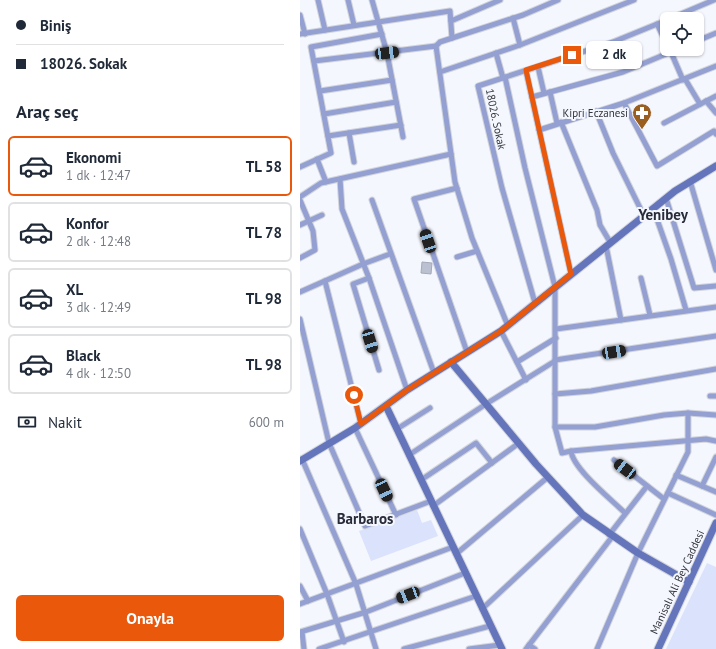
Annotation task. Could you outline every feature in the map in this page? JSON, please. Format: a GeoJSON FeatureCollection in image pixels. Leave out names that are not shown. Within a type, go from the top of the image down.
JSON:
{"type":"FeatureCollection","features":[{"type":"Feature","properties":{"kind":"main road"},"geometry":{"type":"LineString","coordinates":[[301,460],[358,426],[407,390],[501,331],[666,198],[690,181],[716,166]]}},
{"type":"Feature","properties":{"kind":"main road"},"geometry":{"type":"LineString","coordinates":[[451,362],[548,477],[583,515],[611,536],[689,582]]}},
{"type":"Feature","properties":{"kind":"main road"},"geometry":{"type":"LineString","coordinates":[[386,406],[501,647]]}},
{"type":"Feature","properties":{"kind":"main road","name":"Manisalı Ali Bey Caddesi"},"geometry":{"type":"LineString","coordinates":[[658,649],[716,523]]}},
{"type":"Feature","properties":{"kind":"street"},"geometry":{"type":"LineString","coordinates":[[318,0],[325,30]]}},
{"type":"Feature","properties":{"kind":"street"},"geometry":{"type":"LineString","coordinates":[[348,0],[354,25]]}},
{"type":"Feature","properties":{"kind":"street"},"geometry":{"type":"LineString","coordinates":[[372,0],[387,53],[403,137]]}},
{"type":"Feature","properties":{"kind":"street"},"geometry":{"type":"LineString","coordinates":[[451,21],[500,0]]}},
{"type":"Feature","properties":{"kind":"street"},"geometry":{"type":"LineString","coordinates":[[314,61],[436,46],[440,42],[513,18],[558,0]]}},
{"type":"Feature","properties":{"kind":"street"},"geometry":{"type":"LineString","coordinates":[[440,72],[520,45],[621,2],[634,0]]}},
{"type":"Feature","properties":{"kind":"street","name":"18026. Sokak"},"geometry":{"type":"LineString","coordinates":[[685,12],[714,0]]}},
{"type":"Feature","properties":{"kind":"street"},"geometry":{"type":"LineString","coordinates":[[300,15],[302,34],[450,11],[452,38]]}},
{"type":"Feature","properties":{"kind":"street"},"geometry":{"type":"LineString","coordinates":[[513,18],[520,45]]}},
{"type":"Feature","properties":{"kind":"street","name":"18026. Sokak"},"geometry":{"type":"LineString","coordinates":[[535,303],[502,188],[478,86],[613,42],[660,23]]}},
{"type":"Feature","properties":{"kind":"street"},"geometry":{"type":"LineString","coordinates":[[657,24],[660,30]]}},
{"type":"Feature","properties":{"kind":"street"},"geometry":{"type":"LineString","coordinates":[[300,167],[331,153],[311,46],[382,34]]}},
{"type":"Feature","properties":{"kind":"street"},"geometry":{"type":"LineString","coordinates":[[704,38],[716,34]]}},
{"type":"Feature","properties":{"kind":"street"},"geometry":{"type":"LineString","coordinates":[[436,46],[457,188],[477,251],[508,326]]}},
{"type":"Feature","properties":{"kind":"street"},"geometry":{"type":"LineString","coordinates":[[496,53],[504,78],[524,168],[555,287],[555,427],[562,453],[688,440],[706,439],[716,441]]}},
{"type":"Feature","properties":{"kind":"street"},"geometry":{"type":"LineString","coordinates":[[532,96],[623,72],[660,55]]}},
{"type":"Feature","properties":{"kind":"street"},"geometry":{"type":"LineString","coordinates":[[673,56],[684,79],[700,104]]}},
{"type":"Feature","properties":{"kind":"street"},"geometry":{"type":"LineString","coordinates":[[539,130],[624,103],[716,66]]}},
{"type":"Feature","properties":{"kind":"street"},"geometry":{"type":"LineString","coordinates":[[538,67],[559,123],[598,210],[600,225],[608,244],[621,320]]}},
{"type":"Feature","properties":{"kind":"street"},"geometry":{"type":"LineString","coordinates":[[526,70],[571,274]]}},
{"type":"Feature","properties":{"kind":"street"},"geometry":{"type":"LineString","coordinates":[[320,91],[392,80]]}},
{"type":"Feature","properties":{"kind":"street"},"geometry":{"type":"LineString","coordinates":[[664,123],[716,96]]}},
{"type":"Feature","properties":{"kind":"street"},"geometry":{"type":"LineString","coordinates":[[706,101],[716,113]]}},
{"type":"Feature","properties":{"kind":"street"},"geometry":{"type":"LineString","coordinates":[[324,114],[396,102]]}},
{"type":"Feature","properties":{"kind":"street"},"geometry":{"type":"LineString","coordinates":[[624,103],[657,166],[714,131],[716,134]]}},
{"type":"Feature","properties":{"kind":"street"},"geometry":{"type":"LineString","coordinates":[[596,111],[613,153],[644,216]]}},
{"type":"Feature","properties":{"kind":"street"},"geometry":{"type":"LineString","coordinates":[[328,136],[400,125]]}},
{"type":"Feature","properties":{"kind":"street"},"geometry":{"type":"LineString","coordinates":[[349,133],[354,162]]}},
{"type":"Feature","properties":{"kind":"street"},"geometry":{"type":"LineString","coordinates":[[300,258],[315,250],[313,231],[300,199],[326,182],[451,154]]}},
{"type":"Feature","properties":{"kind":"street"},"geometry":{"type":"LineString","coordinates":[[317,159],[326,182]]}},
{"type":"Feature","properties":{"kind":"street"},"geometry":{"type":"LineString","coordinates":[[340,179],[342,209],[369,278],[407,390]]}},
{"type":"Feature","properties":{"kind":"street"},"geometry":{"type":"LineString","coordinates":[[690,181],[716,270]]}},
{"type":"Feature","properties":{"kind":"street"},"geometry":{"type":"LineString","coordinates":[[457,188],[414,199],[467,352]]}},
{"type":"Feature","properties":{"kind":"street"},"geometry":{"type":"LineString","coordinates":[[666,198],[694,288],[716,286]]}},
{"type":"Feature","properties":{"kind":"street"},"geometry":{"type":"LineString","coordinates":[[372,200],[390,254],[434,373]]}},
{"type":"Feature","properties":{"kind":"street"},"geometry":{"type":"LineString","coordinates":[[653,208],[672,259],[686,310]]}},
{"type":"Feature","properties":{"kind":"street"},"geometry":{"type":"LineString","coordinates":[[300,226],[322,215]]}},
{"type":"Feature","properties":{"kind":"street"},"geometry":{"type":"LineString","coordinates":[[457,257],[477,251]]}},
{"type":"Feature","properties":{"kind":"street"},"geometry":{"type":"LineString","coordinates":[[300,292],[363,264],[390,254]]}},
{"type":"Feature","properties":{"kind":"street"},"geometry":{"type":"LineString","coordinates":[[369,278],[353,284],[379,370]]}},
{"type":"Feature","properties":{"kind":"street"},"geometry":{"type":"LineString","coordinates":[[641,278],[650,316]]}},
{"type":"Feature","properties":{"kind":"street"},"geometry":{"type":"LineString","coordinates":[[325,281],[358,426],[396,515]]}},
{"type":"Feature","properties":{"kind":"street"},"geometry":{"type":"LineString","coordinates":[[556,329],[716,306]]}},
{"type":"Feature","properties":{"kind":"street"},"geometry":{"type":"LineString","coordinates":[[300,319],[329,443],[365,526],[432,504],[519,443]]}},
{"type":"Feature","properties":{"kind":"street"},"geometry":{"type":"LineString","coordinates":[[501,331],[526,380]]}},
{"type":"Feature","properties":{"kind":"street"},"geometry":{"type":"LineString","coordinates":[[410,455],[486,404],[556,361],[716,336]]}},
{"type":"Feature","properties":{"kind":"street"},"geometry":{"type":"LineString","coordinates":[[517,362],[556,338]]}},
{"type":"Feature","properties":{"kind":"street"},"geometry":{"type":"LineString","coordinates":[[555,394],[591,391],[716,369]]}},
{"type":"Feature","properties":{"kind":"street"},"geometry":{"type":"LineString","coordinates":[[397,429],[430,408]]}},
{"type":"Feature","properties":{"kind":"street"},"geometry":{"type":"LineString","coordinates":[[555,427],[594,427],[664,415],[688,413],[716,415]]}},
{"type":"Feature","properties":{"kind":"street"},"geometry":{"type":"LineString","coordinates":[[597,649],[638,553],[688,452],[688,413]]}},
{"type":"Feature","properties":{"kind":"street"},"geometry":{"type":"LineString","coordinates":[[421,480],[476,443],[492,463]]}},
{"type":"Feature","properties":{"kind":"street"},"geometry":{"type":"LineString","coordinates":[[571,451],[575,460],[592,481],[625,513]]}},
{"type":"Feature","properties":{"kind":"street"},"geometry":{"type":"LineString","coordinates":[[702,486],[716,457]]}},
{"type":"Feature","properties":{"kind":"street"},"geometry":{"type":"LineString","coordinates":[[301,460],[356,584],[366,612],[376,649]]}},
{"type":"Feature","properties":{"kind":"street"},"geometry":{"type":"LineString","coordinates":[[614,460],[664,499]]}},
{"type":"Feature","properties":{"kind":"street"},"geometry":{"type":"LineString","coordinates":[[676,475],[716,492]]}},
{"type":"Feature","properties":{"kind":"street"},"geometry":{"type":"LineString","coordinates":[[456,554],[548,477]]}},
{"type":"Feature","properties":{"kind":"street"},"geometry":{"type":"LineString","coordinates":[[535,649],[528,647],[611,536],[625,513],[647,486]]}},
{"type":"Feature","properties":{"kind":"street"},"geometry":{"type":"LineString","coordinates":[[668,493],[716,515]]}},
{"type":"Feature","properties":{"kind":"street"},"geometry":{"type":"LineString","coordinates":[[482,609],[583,515]]}},
{"type":"Feature","properties":{"kind":"street"},"geometry":{"type":"LineString","coordinates":[[300,529],[327,594],[344,642]]}},
{"type":"Feature","properties":{"kind":"street"},"geometry":{"type":"LineString","coordinates":[[300,604],[453,547]]}},
{"type":"Feature","properties":{"kind":"street"},"geometry":{"type":"LineString","coordinates":[[304,649],[301,632],[366,612],[465,573]]}},
{"type":"Feature","properties":{"kind":"street"},"geometry":{"type":"LineString","coordinates":[[300,586],[308,601]]}},
{"type":"Feature","properties":{"kind":"street"},"geometry":{"type":"LineString","coordinates":[[319,649],[330,648],[476,596]]}},
{"type":"Feature","properties":{"kind":"street"},"geometry":{"type":"LineString","coordinates":[[404,649],[421,646],[490,626]]}},
{"type":"Feature","properties":{"kind":"street"},"geometry":{"type":"LineString","coordinates":[[470,649],[501,647]]}},
{"type":"Feature","properties":{"kind":"shaded area"},"geometry":{"type":"Polygon","coordinates":[[[417,510],[422,523],[431,520],[438,536],[371,561],[359,531],[417,510]]]}},
{"type":"Feature","properties":{"kind":"shaded area"},"geometry":{"type":"Polygon","coordinates":[[[707,563],[716,567],[716,649],[666,649],[707,563]]]}},
{"type":"Feature","properties":{"kind":"building"},"geometry":{"type":"Polygon","coordinates":[[[422,262],[432,263],[431,274],[421,273],[422,262]]]}},
{"type":"Feature","properties":{"kind":"place","name":"Kipri Eczanesi"},"geometry":{"type":"Point","coordinates":[642,130]}},
{"type":"Feature","properties":{"kind":"district","name":"Yenibey"},"geometry":{"type":"Point","coordinates":[663,214]}},
{"type":"Feature","properties":{"kind":"district","name":"Barbaros"},"geometry":{"type":"Point","coordinates":[365,518]}},
{"type":"Feature","properties":{"kind":"route"},"geometry":{"type":"LineString","coordinates":[[354,395],[361,424],[407,390],[501,331],[571,274],[526,70],[572,55]]}}]}
